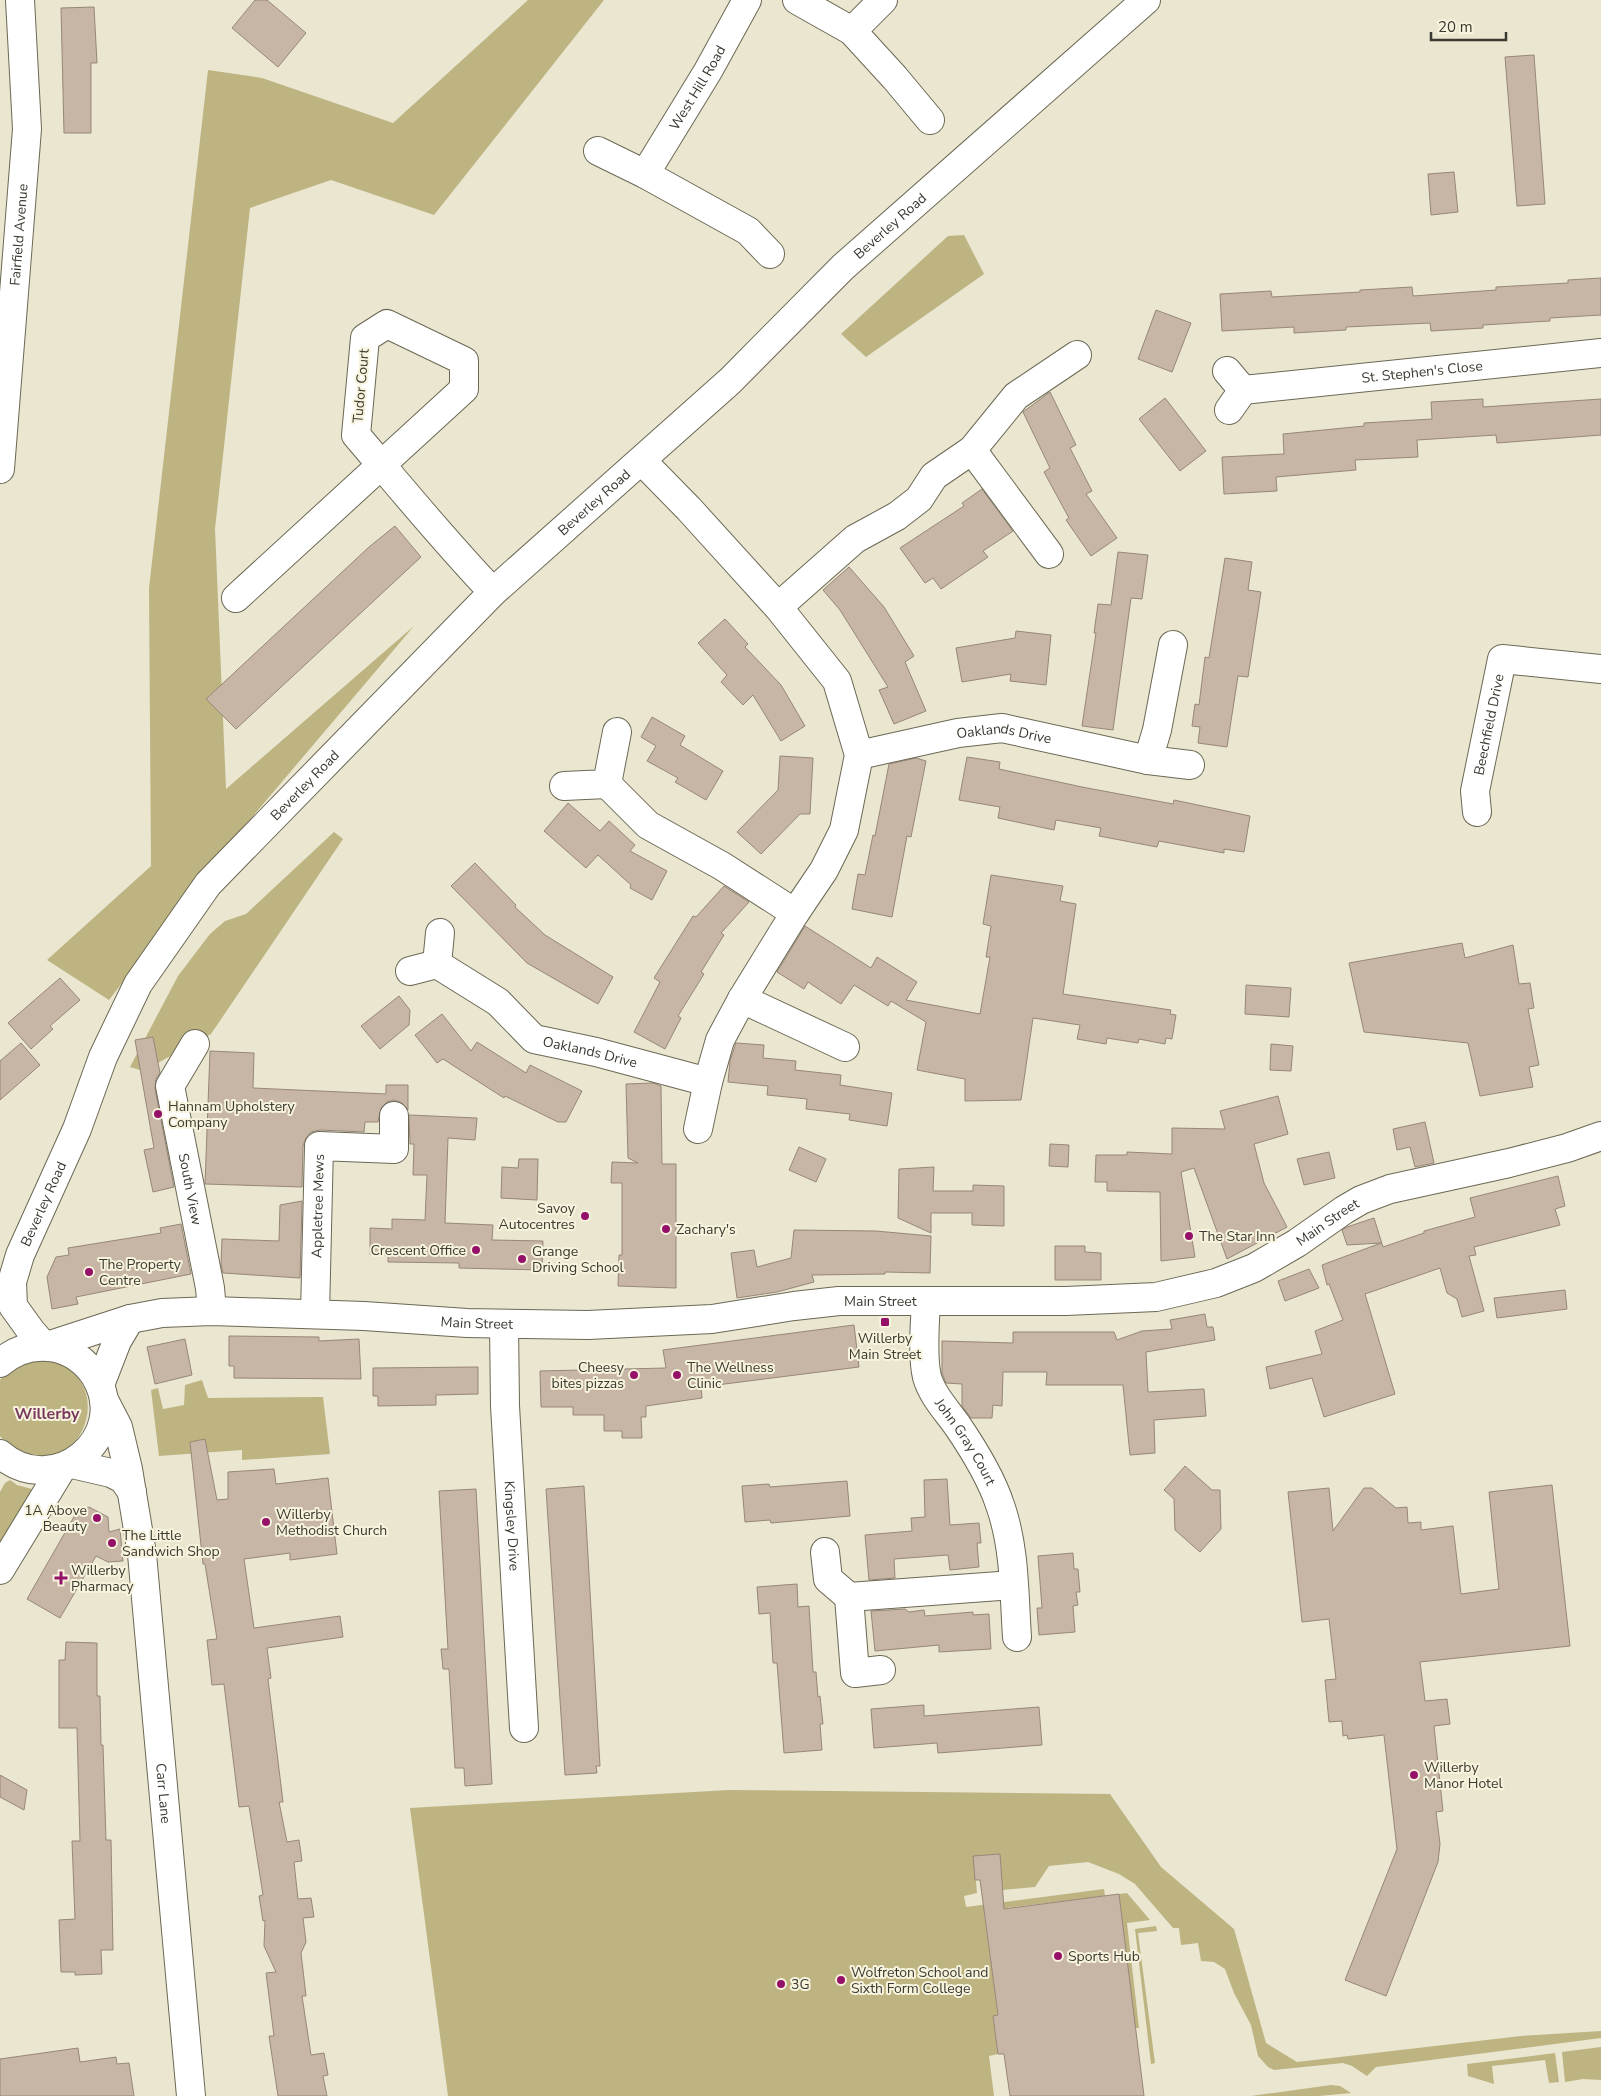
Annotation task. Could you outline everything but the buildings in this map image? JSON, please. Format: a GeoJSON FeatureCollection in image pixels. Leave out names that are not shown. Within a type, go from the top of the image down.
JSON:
{"type":"FeatureCollection","features":[{"type":"Feature","properties":{"kind":"street","name":"Fairfield Avenue"},"geometry":{"type":"LineString","coordinates":[[0,469],[27,128],[20,0]]}},
{"type":"Feature","properties":{"kind":"street","name":"West Hill Road"},"geometry":{"type":"LineString","coordinates":[[645,174],[708,71],[748,0]]}},
{"type":"Feature","properties":{"kind":"street"},"geometry":{"type":"LineString","coordinates":[[797,0],[852,31],[930,120]]}},
{"type":"Feature","properties":{"kind":"street"},"geometry":{"type":"LineString","coordinates":[[852,31],[883,0]]}},
{"type":"Feature","properties":{"kind":"street","name":"Beverley Road"},"geometry":{"type":"LineString","coordinates":[[45,1346],[30,1331],[14,1306],[12,1282],[20,1255],[77,1129],[103,1057],[138,984],[208,884],[493,592],[730,381],[843,268],[1146,0]]}},
{"type":"Feature","properties":{"kind":"street"},"geometry":{"type":"LineString","coordinates":[[598,151],[645,174],[748,231],[770,254]]}},
{"type":"Feature","properties":{"kind":"street","name":"Tudor Court"},"geometry":{"type":"LineString","coordinates":[[236,598],[382,465],[464,388],[464,361],[387,324],[365,338],[356,435],[382,465],[409,498],[493,592]]}},
{"type":"Feature","properties":{"kind":"street","name":"St. Stephen's Close"},"geometry":{"type":"LineString","coordinates":[[1233,391],[1601,353]]}},
{"type":"Feature","properties":{"kind":"street"},"geometry":{"type":"LineString","coordinates":[[778,607],[855,538],[897,516],[919,499],[934,476],[972,450],[1016,396],[1077,355]]}},
{"type":"Feature","properties":{"kind":"street"},"geometry":{"type":"LineString","coordinates":[[972,450],[1049,554]]}},
{"type":"Feature","properties":{"kind":"street"},"geometry":{"type":"LineString","coordinates":[[642,461],[689,509],[778,607],[837,681],[859,755],[844,830],[824,870],[742,999],[720,1040],[708,1082],[698,1129]]}},
{"type":"Feature","properties":{"kind":"street"},"geometry":{"type":"LineString","coordinates":[[1148,760],[1157,730],[1173,645]]}},
{"type":"Feature","properties":{"kind":"street","name":"Beechfield Drive"},"geometry":{"type":"LineString","coordinates":[[1470,799],[1499,654],[1601,669]]}},
{"type":"Feature","properties":{"kind":"street","name":"Oaklands Drive"},"geometry":{"type":"LineString","coordinates":[[859,755],[958,733],[1002,728],[1148,760],[1190,765]]}},
{"type":"Feature","properties":{"kind":"street"},"geometry":{"type":"LineString","coordinates":[[607,784],[617,732]]}},
{"type":"Feature","properties":{"kind":"street"},"geometry":{"type":"LineString","coordinates":[[564,786],[607,784],[648,824],[722,866],[795,913]]}},
{"type":"Feature","properties":{"kind":"street"},"geometry":{"type":"LineString","coordinates":[[410,971],[437,964],[440,933]]}},
{"type":"Feature","properties":{"kind":"street","name":"Oaklands Drive"},"geometry":{"type":"LineString","coordinates":[[437,964],[498,1002],[534,1039],[596,1052],[708,1082]]}},
{"type":"Feature","properties":{"kind":"street"},"geometry":{"type":"LineString","coordinates":[[742,999],[845,1047]]}},
{"type":"Feature","properties":{"kind":"street","name":"South View"},"geometry":{"type":"LineString","coordinates":[[195,1044],[170,1086],[210,1288],[212,1311]]}},
{"type":"Feature","properties":{"kind":"street","name":"Beverley Road"},"geometry":{"type":"LineString","coordinates":[[0,1255],[15,1219],[71,1106],[103,1057]]}},
{"type":"Feature","properties":{"kind":"street","name":"Appletree Mews"},"geometry":{"type":"LineString","coordinates":[[315,1314],[319,1146],[394,1149],[394,1116]]}},
{"type":"Feature","properties":{"kind":"street","name":"Main Street"},"geometry":{"type":"LineString","coordinates":[[2,1360],[19,1351],[45,1346],[130,1319],[162,1313],[212,1311],[315,1314],[504,1324],[588,1324],[682,1321],[839,1301],[1110,1300],[1156,1297],[1216,1283],[1254,1268],[1297,1243],[1344,1210],[1368,1197],[1390,1189],[1568,1148],[1601,1136]]}},
{"type":"Feature","properties":{"kind":"street","name":"John Gray Court"},"geometry":{"type":"LineString","coordinates":[[926,1301],[927,1378],[935,1394],[973,1449],[1000,1505],[1008,1533],[1017,1637]]}},
{"type":"Feature","properties":{"kind":"street"},"geometry":{"type":"LineString","coordinates":[[0,1570],[52,1482],[67,1466],[91,1448],[98,1437],[103,1419],[102,1392],[117,1341],[130,1319]]}},
{"type":"Feature","properties":{"kind":"street","name":"Kingsley Drive"},"geometry":{"type":"LineString","coordinates":[[504,1324],[505,1406],[524,1728]]}},
{"type":"Feature","properties":{"kind":"street","name":"Carr Lane"},"geometry":{"type":"LineString","coordinates":[[45,1346],[64,1350],[79,1358],[91,1370],[118,1427],[132,1492],[142,1554],[191,2096]]}},
{"type":"Feature","properties":{"kind":"street"},"geometry":{"type":"LineString","coordinates":[[0,1454],[12,1463],[24,1468],[49,1471],[67,1466],[112,1473],[123,1479],[132,1492]]}},
{"type":"Feature","properties":{"kind":"street"},"geometry":{"type":"LineString","coordinates":[[825,1552],[828,1579],[850,1598],[855,1672],[881,1670]]}},
{"type":"Feature","properties":{"kind":"street"},"geometry":{"type":"LineString","coordinates":[[850,1598],[1013,1585]]}},
{"type":"Feature","properties":{"kind":"shaded area"},"geometry":{"type":"Polygon","coordinates":[[[528,0],[604,0],[434,215],[331,180],[250,208],[215,529],[226,789],[414,626],[220,855],[109,1000],[47,960],[151,866],[149,588],[208,70],[262,78],[393,123],[528,0]]]}},
{"type":"Feature","properties":{"kind":"shaded area"},"geometry":{"type":"Polygon","coordinates":[[[964,235],[984,274],[866,357],[841,334],[948,236],[964,235]]]}},
{"type":"Feature","properties":{"kind":"shaded area"},"geometry":{"type":"Polygon","coordinates":[[[334,832],[343,839],[211,1034],[143,1071],[130,1067],[178,976],[210,934],[225,921],[246,914],[334,832]]]}},
{"type":"Feature","properties":{"kind":"shaded area"},"geometry":{"type":"Polygon","coordinates":[[[49,1360],[71,1371],[84,1387],[88,1406],[85,1424],[76,1441],[61,1453],[43,1457],[21,1452],[7,1444],[0,1436],[0,1380],[16,1366],[34,1361],[49,1360]]]}},
{"type":"Feature","properties":{"kind":"shaded area"},"geometry":{"type":"Polygon","coordinates":[[[202,1380],[208,1398],[323,1397],[330,1454],[242,1460],[242,1450],[159,1456],[151,1390],[158,1388],[163,1409],[184,1405],[185,1385],[202,1380]]]}},
{"type":"Feature","properties":{"kind":"shaded area"},"geometry":{"type":"Polygon","coordinates":[[[10,1480],[17,1485],[32,1489],[32,1497],[0,1549],[0,1492],[5,1483],[10,1480]]]}},
{"type":"Feature","properties":{"kind":"shaded area","name":"Wolfreton School and Sixth Form College"},"geometry":{"type":"Polygon","coordinates":[[[729,1790],[1110,1794],[1161,1867],[1234,1929],[1266,2043],[1297,2062],[1521,2036],[1601,2031],[1601,2038],[1376,2067],[1367,2076],[1352,2066],[1343,2063],[1274,2070],[1268,2067],[1258,2056],[1251,2025],[1234,1993],[1225,1969],[1214,1962],[1201,1961],[1198,1943],[1181,1945],[1179,1928],[1173,1928],[1135,1884],[1119,1874],[1088,1862],[1049,1866],[1035,1887],[1003,1890],[999,1854],[974,1856],[977,1893],[964,1896],[966,1907],[988,1904],[984,1912],[998,2015],[993,2016],[998,2054],[989,2056],[994,2096],[448,2096],[410,1808],[729,1790]]]}},
{"type":"Feature","properties":{"kind":"shaded area"},"geometry":{"type":"Polygon","coordinates":[[[1104,1889],[1105,1896],[998,1909],[997,1903],[1104,1889]]]}},
{"type":"Feature","properties":{"kind":"shaded area"},"geometry":{"type":"Polygon","coordinates":[[[1127,1893],[1150,1920],[1127,1923],[1139,2028],[1135,2028],[1119,1894],[1127,1893]]]}},
{"type":"Feature","properties":{"kind":"shaded area"},"geometry":{"type":"Polygon","coordinates":[[[1156,1926],[1157,1931],[1138,1933],[1155,2063],[1151,2064],[1135,1929],[1156,1926]]]}},
{"type":"Feature","properties":{"kind":"shaded area"},"geometry":{"type":"Polygon","coordinates":[[[1601,2047],[1601,2080],[1583,2079],[1565,2082],[1562,2052],[1601,2047]]]}},
{"type":"Feature","properties":{"kind":"shaded area"},"geometry":{"type":"Polygon","coordinates":[[[1555,2053],[1559,2082],[1549,2083],[1545,2060],[1492,2066],[1494,2084],[1468,2076],[1467,2064],[1555,2053]]]}},
{"type":"Feature","properties":{"kind":"shaded area"},"geometry":{"type":"Polygon","coordinates":[[[1331,2085],[1340,2086],[1351,2093],[1319,2096],[1251,2096],[1331,2085]]]}},
{"type":"Feature","properties":{"kind":"place","name":"Hannam Upholstery Company"},"geometry":{"type":"Point","coordinates":[158,1114]}},
{"type":"Feature","properties":{"kind":"place","name":"Savoy Autocentres"},"geometry":{"type":"Point","coordinates":[585,1216]}},
{"type":"Feature","properties":{"kind":"place","name":"Zachary's"},"geometry":{"type":"Point","coordinates":[666,1229]}},
{"type":"Feature","properties":{"kind":"place","name":"The Star Inn"},"geometry":{"type":"Point","coordinates":[1189,1236]}},
{"type":"Feature","properties":{"kind":"place","name":"Crescent Office"},"geometry":{"type":"Point","coordinates":[476,1250]}},
{"type":"Feature","properties":{"kind":"place","name":"Grange Driving School"},"geometry":{"type":"Point","coordinates":[522,1259]}},
{"type":"Feature","properties":{"kind":"place","name":"The Property Centre"},"geometry":{"type":"Point","coordinates":[89,1272]}},
{"type":"Feature","properties":{"kind":"place","name":"Willerby Main Street"},"geometry":{"type":"Point","coordinates":[885,1322]}},
{"type":"Feature","properties":{"kind":"place","name":"Cheesy bites pizzas"},"geometry":{"type":"Point","coordinates":[634,1375]}},
{"type":"Feature","properties":{"kind":"place","name":"The Wellness Clinic"},"geometry":{"type":"Point","coordinates":[677,1375]}},
{"type":"Feature","properties":{"kind":"place","name":"1A Above Beauty"},"geometry":{"type":"Point","coordinates":[97,1518]}},
{"type":"Feature","properties":{"kind":"place","name":"Willerby Methodist Church"},"geometry":{"type":"Point","coordinates":[266,1522]}},
{"type":"Feature","properties":{"kind":"place","name":"The Little Sandwich Shop"},"geometry":{"type":"Point","coordinates":[112,1543]}},
{"type":"Feature","properties":{"kind":"place","name":"Willerby Pharmacy"},"geometry":{"type":"Point","coordinates":[61,1578]}},
{"type":"Feature","properties":{"kind":"place","name":"Willerby Manor Hotel"},"geometry":{"type":"Point","coordinates":[1414,1775]}},
{"type":"Feature","properties":{"kind":"place","name":"Sports Hub"},"geometry":{"type":"Point","coordinates":[1058,1956]}},
{"type":"Feature","properties":{"kind":"place","name":"Wolfreton School and Sixth Form College"},"geometry":{"type":"Point","coordinates":[841,1980]}},
{"type":"Feature","properties":{"kind":"place","name":"3G"},"geometry":{"type":"Point","coordinates":[781,1984]}},
{"type":"Feature","properties":{"kind":"district","name":"Willerby"},"geometry":{"type":"Point","coordinates":[47,1414]}}]}
